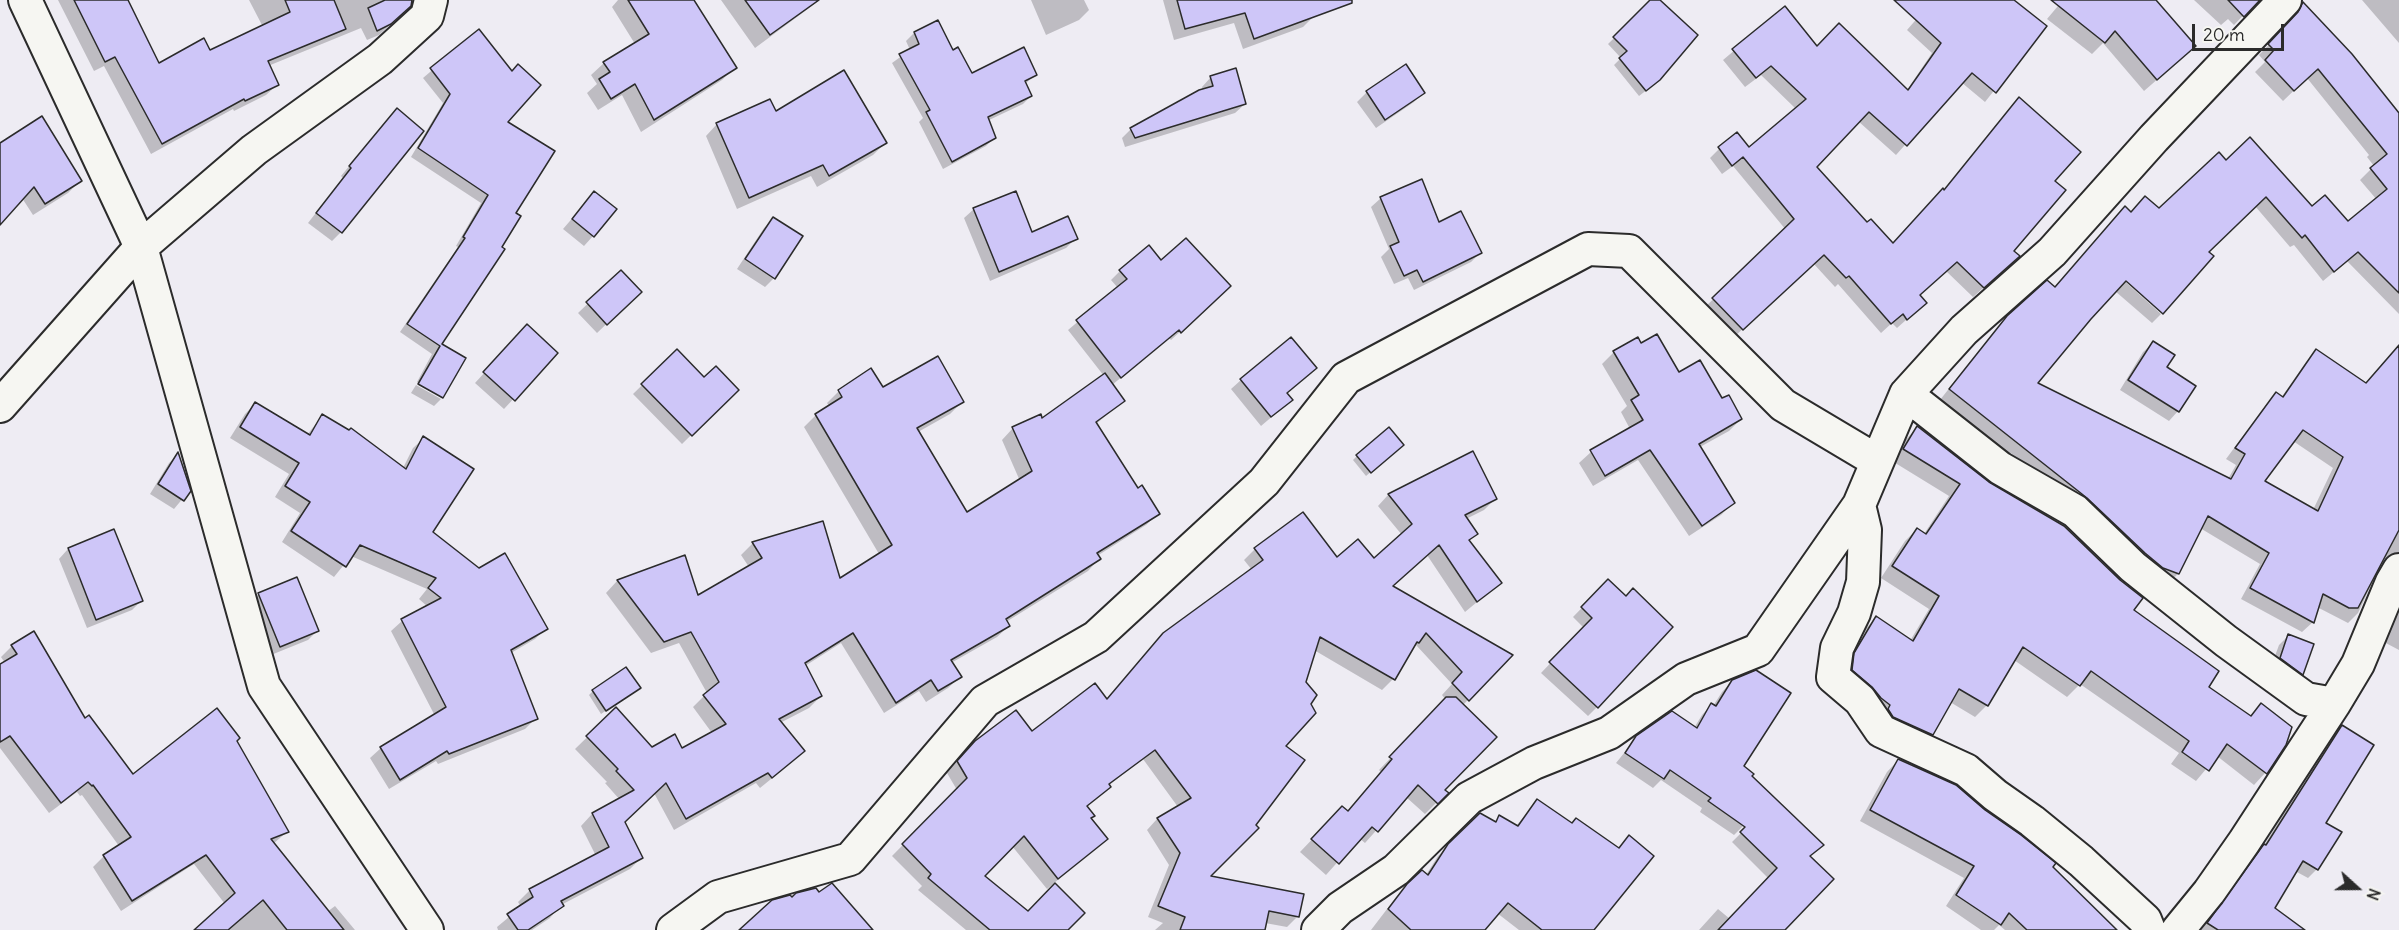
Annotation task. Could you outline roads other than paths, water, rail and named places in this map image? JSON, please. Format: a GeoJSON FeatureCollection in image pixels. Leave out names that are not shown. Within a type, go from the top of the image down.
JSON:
{"type":"FeatureCollection","features":[{"type":"Feature","properties":{"kind":"street"},"geometry":{"type":"LineString","coordinates":[[25,0],[141,247],[264,686],[427,930]]}},
{"type":"Feature","properties":{"kind":"street"},"geometry":{"type":"LineString","coordinates":[[0,406],[141,247],[254,150],[380,59],[427,16],[431,0]]}},
{"type":"Feature","properties":{"kind":"street"},"geometry":{"type":"LineString","coordinates":[[1318,930],[1340,908],[1395,870],[1469,798],[1534,764],[1609,733],[1686,679],[1758,650],[1859,505],[1906,394],[1964,330],[2052,252],[2154,138],[2285,0]]}},
{"type":"Feature","properties":{"kind":"street"},"geometry":{"type":"LineString","coordinates":[[673,930],[718,897],[850,859],[985,701],[1096,637],[1264,482],[1346,378],[1588,249],[1629,251],[1783,405],[1877,461]]}},
{"type":"Feature","properties":{"kind":"street"},"geometry":{"type":"LineString","coordinates":[[1906,394],[2000,468],[2075,511],[2133,567],[2226,641],[2306,699],[2334,704]]}},
{"type":"Feature","properties":{"kind":"street"},"geometry":{"type":"LineString","coordinates":[[1859,505],[1865,530],[1863,582],[1854,613],[1837,648],[1833,677],[1860,700],[1881,731],[1966,770],[2081,861],[2145,920],[2149,930]]}},
{"type":"Feature","properties":{"kind":"street"},"geometry":{"type":"LineString","coordinates":[[2178,930],[2238,850],[2334,704],[2358,664],[2399,570]]}}]}
